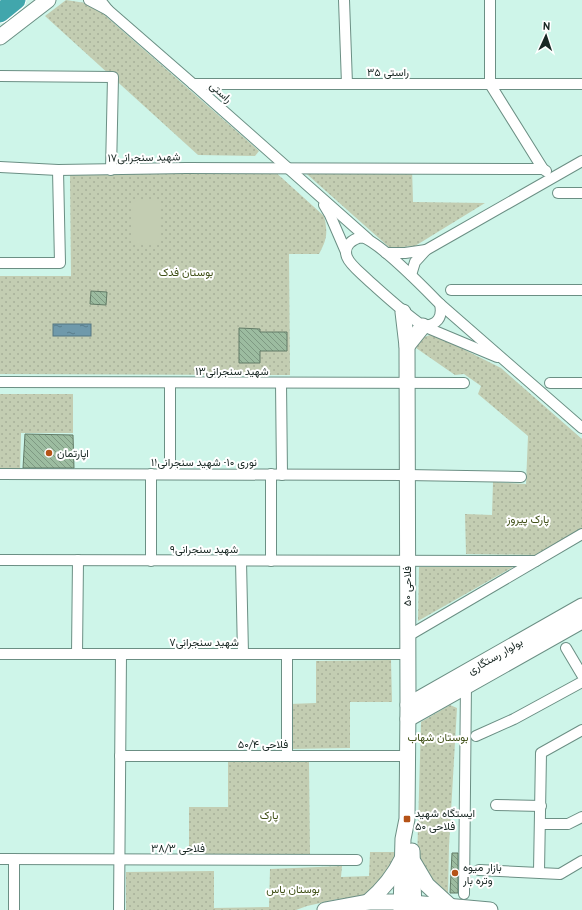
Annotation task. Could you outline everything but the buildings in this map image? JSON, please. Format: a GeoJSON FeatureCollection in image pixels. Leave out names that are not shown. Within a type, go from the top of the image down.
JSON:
{"type":"FeatureCollection","features":[{"type":"Feature","properties":{"kind":"highway"},"geometry":{"type":"LineString","coordinates":[[0,13],[16,0]]}},
{"type":"Feature","properties":{"kind":"street"},"geometry":{"type":"LineString","coordinates":[[0,37],[48,0]]}},
{"type":"Feature","properties":{"kind":"street"},"geometry":{"type":"LineString","coordinates":[[89,0],[108,10]]}},
{"type":"Feature","properties":{"kind":"street"},"geometry":{"type":"LineString","coordinates":[[100,0],[108,10]]}},
{"type":"Feature","properties":{"kind":"street"},"geometry":{"type":"LineString","coordinates":[[344,0],[346,84]]}},
{"type":"Feature","properties":{"kind":"street"},"geometry":{"type":"LineString","coordinates":[[490,0],[490,84],[543,169],[554,177]]}},
{"type":"Feature","properties":{"kind":"street","name":"راستی"},"geometry":{"type":"LineString","coordinates":[[108,10],[289,168],[316,194],[386,253],[440,304]]}},
{"type":"Feature","properties":{"kind":"street"},"geometry":{"type":"LineString","coordinates":[[0,76],[113,77],[112,170]]}},
{"type":"Feature","properties":{"kind":"street","name":"راستی ۳۵"},"geometry":{"type":"LineString","coordinates":[[193,84],[582,84]]}},
{"type":"Feature","properties":{"kind":"street"},"geometry":{"type":"LineString","coordinates":[[410,275],[415,262],[426,250],[582,161]]}},
{"type":"Feature","properties":{"kind":"street","name":"شهید سنجرانی۱۷"},"geometry":{"type":"LineString","coordinates":[[0,168],[58,170],[289,168],[543,169]]}},
{"type":"Feature","properties":{"kind":"street"},"geometry":{"type":"LineString","coordinates":[[0,263],[60,263],[58,170]]}},
{"type":"Feature","properties":{"kind":"street"},"geometry":{"type":"LineString","coordinates":[[558,193],[582,193]]}},
{"type":"Feature","properties":{"kind":"street","name":"راستی"},"geometry":{"type":"LineString","coordinates":[[316,194],[330,215],[348,258],[359,271],[403,312],[423,326]]}},
{"type":"Feature","properties":{"kind":"street"},"geometry":{"type":"LineString","coordinates":[[346,252],[347,246],[356,238],[368,239]]}},
{"type":"Feature","properties":{"kind":"street"},"geometry":{"type":"LineString","coordinates":[[386,253],[404,253],[426,250]]}},
{"type":"Feature","properties":{"kind":"street"},"geometry":{"type":"LineString","coordinates":[[451,290],[582,290]]}},
{"type":"Feature","properties":{"kind":"street"},"geometry":{"type":"LineString","coordinates":[[423,326],[430,326],[440,317],[440,304]]}},
{"type":"Feature","properties":{"kind":"street"},"geometry":{"type":"LineString","coordinates":[[440,304],[582,428]]}},
{"type":"Feature","properties":{"kind":"street","name":"فلاحی ۵۰"},"geometry":{"type":"LineString","coordinates":[[403,312],[407,346],[408,636],[406,826],[403,839],[407,858],[408,906]]}},
{"type":"Feature","properties":{"kind":"street"},"geometry":{"type":"LineString","coordinates":[[407,346],[423,326]]}},
{"type":"Feature","properties":{"kind":"street"},"geometry":{"type":"LineString","coordinates":[[423,326],[505,360]]}},
{"type":"Feature","properties":{"kind":"street","name":"شهید سنجرانی۱۳"},"geometry":{"type":"LineString","coordinates":[[0,382],[464,383]]}},
{"type":"Feature","properties":{"kind":"street"},"geometry":{"type":"LineString","coordinates":[[170,383],[170,474]]}},
{"type":"Feature","properties":{"kind":"street"},"geometry":{"type":"LineString","coordinates":[[281,383],[282,474]]}},
{"type":"Feature","properties":{"kind":"street"},"geometry":{"type":"LineString","coordinates":[[550,383],[582,383]]}},
{"type":"Feature","properties":{"kind":"street","name":"نوری ۱۰- شهید سنجرانی۱۱"},"geometry":{"type":"LineString","coordinates":[[0,474],[282,474],[521,477]]}},
{"type":"Feature","properties":{"kind":"street"},"geometry":{"type":"LineString","coordinates":[[151,474],[151,561]]}},
{"type":"Feature","properties":{"kind":"street"},"geometry":{"type":"LineString","coordinates":[[271,474],[271,561]]}},
{"type":"Feature","properties":{"kind":"street"},"geometry":{"type":"LineString","coordinates":[[408,636],[582,534]]}},
{"type":"Feature","properties":{"kind":"street","name":"شهید سنجرانی۹"},"geometry":{"type":"LineString","coordinates":[[0,560],[536,561]]}},
{"type":"Feature","properties":{"kind":"street"},"geometry":{"type":"LineString","coordinates":[[77,654],[78,560]]}},
{"type":"Feature","properties":{"kind":"street"},"geometry":{"type":"LineString","coordinates":[[241,561],[243,654]]}},
{"type":"Feature","properties":{"kind":"street","name":"بولوار رستگاری"},"geometry":{"type":"LineString","coordinates":[[466,680],[582,606]]}},
{"type":"Feature","properties":{"kind":"street","name":"بولوار رستگاری"},"geometry":{"type":"LineString","coordinates":[[408,712],[466,680],[582,621]]}},
{"type":"Feature","properties":{"kind":"street"},"geometry":{"type":"LineString","coordinates":[[476,736],[514,719],[581,682],[566,648]]}},
{"type":"Feature","properties":{"kind":"street","name":"شهید سنجرانی۷"},"geometry":{"type":"LineString","coordinates":[[0,654],[408,654]]}},
{"type":"Feature","properties":{"kind":"street"},"geometry":{"type":"LineString","coordinates":[[120,910],[121,654]]}},
{"type":"Feature","properties":{"kind":"street"},"geometry":{"type":"LineString","coordinates":[[287,654],[287,756]]}},
{"type":"Feature","properties":{"kind":"street"},"geometry":{"type":"LineString","coordinates":[[464,894],[466,680]]}},
{"type":"Feature","properties":{"kind":"street"},"geometry":{"type":"LineString","coordinates":[[539,872],[541,753],[582,730]]}},
{"type":"Feature","properties":{"kind":"street","name":"فلاحی ۵۰/۴"},"geometry":{"type":"LineString","coordinates":[[120,756],[407,756]]}},
{"type":"Feature","properties":{"kind":"street"},"geometry":{"type":"LineString","coordinates":[[496,805],[541,806]]}},
{"type":"Feature","properties":{"kind":"street"},"geometry":{"type":"LineString","coordinates":[[541,824],[568,824],[582,817]]}},
{"type":"Feature","properties":{"kind":"street"},"geometry":{"type":"LineString","coordinates":[[368,902],[378,893],[407,858],[427,885],[449,905]]}},
{"type":"Feature","properties":{"kind":"street","name":"فلاحی ۳۸/۳"},"geometry":{"type":"LineString","coordinates":[[0,859],[357,860]]}},
{"type":"Feature","properties":{"kind":"street"},"geometry":{"type":"LineString","coordinates":[[14,859],[14,910]]}},
{"type":"Feature","properties":{"kind":"street"},"geometry":{"type":"LineString","coordinates":[[479,870],[560,874],[582,861]]}},
{"type":"Feature","properties":{"kind":"street"},"geometry":{"type":"LineString","coordinates":[[325,910],[368,902],[408,906],[449,905],[490,910]]}},
{"type":"Feature","properties":{"kind":"green space"},"geometry":{"type":"Polygon","coordinates":[[[66,0],[92,4],[259,151],[255,156],[198,155],[45,16],[66,0]]]}},
{"type":"Feature","properties":{"kind":"green space"},"geometry":{"type":"Polygon","coordinates":[[[300,168],[412,168],[413,202],[485,203],[415,246],[390,248],[300,168]]]}},
{"type":"Feature","properties":{"kind":"green space","name":"بوستان فدک"},"geometry":{"type":"Polygon","coordinates":[[[272,169],[324,216],[326,227],[324,244],[319,254],[289,254],[290,375],[0,374],[0,276],[71,276],[71,171],[272,169]]]}},
{"type":"Feature","properties":{"kind":"green space"},"geometry":{"type":"Polygon","coordinates":[[[145,199],[154,200],[160,203],[160,243],[131,243],[131,203],[145,199]]]}},
{"type":"Feature","properties":{"kind":"green space","name":"پارک پیروز"},"geometry":{"type":"Polygon","coordinates":[[[433,334],[501,368],[582,439],[582,529],[536,555],[466,554],[465,514],[492,515],[493,482],[526,484],[528,436],[478,394],[481,386],[464,374],[455,375],[416,348],[421,338],[433,334]]]}},
{"type":"Feature","properties":{"kind":"green space"},"geometry":{"type":"Polygon","coordinates":[[[0,394],[73,394],[73,433],[21,433],[20,475],[0,475],[0,394]]]}},
{"type":"Feature","properties":{"kind":"green space"},"geometry":{"type":"Polygon","coordinates":[[[515,566],[418,621],[419,567],[515,566]]]}},
{"type":"Feature","properties":{"kind":"green space"},"geometry":{"type":"Polygon","coordinates":[[[391,660],[392,702],[350,702],[350,748],[290,749],[290,704],[316,703],[316,661],[391,660]]]}},
{"type":"Feature","properties":{"kind":"green space","name":"بوستان شهاب"},"geometry":{"type":"Polygon","coordinates":[[[450,705],[457,708],[449,846],[448,893],[431,884],[417,862],[421,722],[450,705]]]}},
{"type":"Feature","properties":{"kind":"green space","name":"پارک"},"geometry":{"type":"Polygon","coordinates":[[[309,761],[310,856],[189,857],[189,807],[228,807],[228,762],[309,761]]]}},
{"type":"Feature","properties":{"kind":"green space","name":"بوستان یاس"},"geometry":{"type":"Polygon","coordinates":[[[370,852],[394,852],[394,867],[365,897],[338,899],[296,910],[126,910],[126,872],[214,871],[214,908],[269,907],[270,869],[342,866],[341,877],[369,876],[370,852]]]}},
{"type":"Feature","properties":{"kind":"water"},"geometry":{"type":"Polygon","coordinates":[[[53,324],[91,324],[91,336],[53,336],[53,324]]]}},
{"type":"Feature","properties":{"kind":"place","name":"اپارتمان"},"geometry":{"type":"Point","coordinates":[49,453]}},
{"type":"Feature","properties":{"kind":"place","name":"ایستگاه شهید فلاحی ۵۰"},"geometry":{"type":"Point","coordinates":[407,819]}},
{"type":"Feature","properties":{"kind":"place","name":"بازار میوه وتره بار"},"geometry":{"type":"Point","coordinates":[455,873]}}]}
